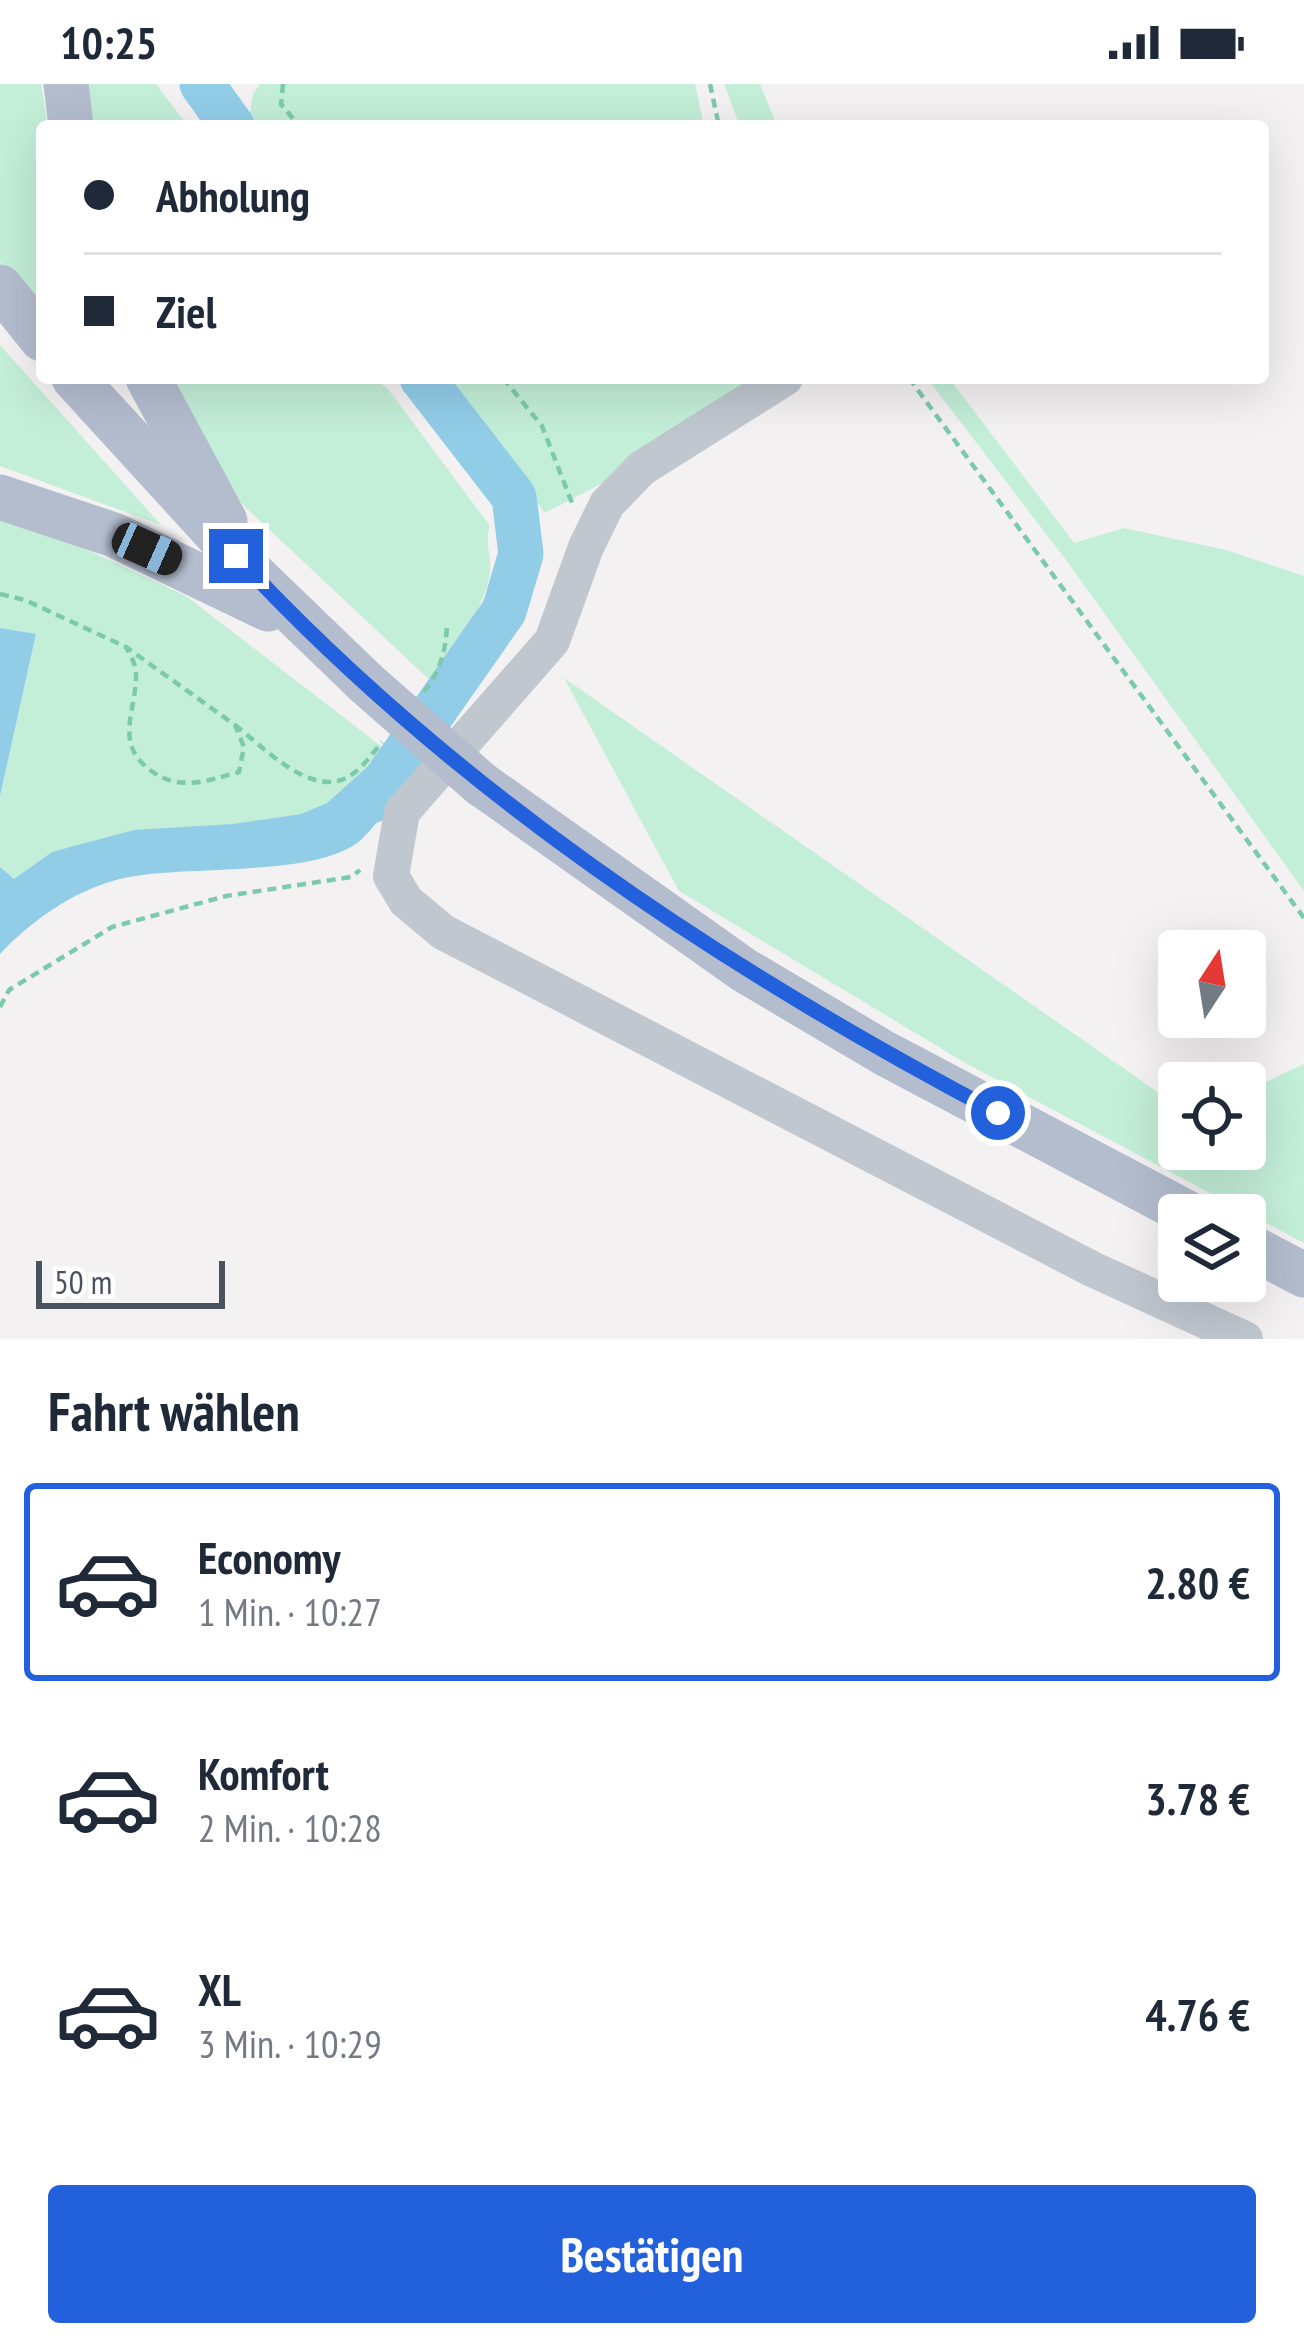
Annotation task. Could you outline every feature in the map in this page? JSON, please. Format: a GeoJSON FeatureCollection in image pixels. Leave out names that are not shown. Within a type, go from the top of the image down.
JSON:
{"type":"FeatureCollection","features":[{"type":"Feature","properties":{"kind":"main road"},"geometry":{"type":"LineString","coordinates":[[66,84],[70,120]]}},
{"type":"Feature","properties":{"kind":"main road"},"geometry":{"type":"LineString","coordinates":[[0,287],[36,331]]}},
{"type":"Feature","properties":{"kind":"main road"},"geometry":{"type":"LineString","coordinates":[[79,384],[255,576],[365,682],[482,784],[744,970],[884,1053],[1158,1198]]}},
{"type":"Feature","properties":{"kind":"main road"},"geometry":{"type":"LineString","coordinates":[[151,384],[255,576]]}},
{"type":"Feature","properties":{"kind":"main road"},"geometry":{"type":"LineString","coordinates":[[0,497],[114,535],[211,578],[313,633]]}},
{"type":"Feature","properties":{"kind":"main road"},"geometry":{"type":"LineString","coordinates":[[1266,1255],[1304,1275]]}},
{"type":"Feature","properties":{"kind":"street"},"geometry":{"type":"LineString","coordinates":[[775,384],[642,468],[607,504],[552,641],[402,812],[391,876],[406,901],[442,932],[1092,1270],[1230,1336]]}},
{"type":"Feature","properties":{"kind":"path"},"geometry":{"type":"LineString","coordinates":[[283,84],[281,104],[294,120]]}},
{"type":"Feature","properties":{"kind":"path"},"geometry":{"type":"LineString","coordinates":[[710,84],[717,120]]}},
{"type":"Feature","properties":{"kind":"path"},"geometry":{"type":"LineString","coordinates":[[508,384],[542,426],[586,548]]}},
{"type":"Feature","properties":{"kind":"path"},"geometry":{"type":"LineString","coordinates":[[913,384],[1304,918]]}},
{"type":"Feature","properties":{"kind":"path"},"geometry":{"type":"LineString","coordinates":[[0,594],[25,600],[126,647],[294,770],[317,781],[340,781],[359,768],[390,732]]}},
{"type":"Feature","properties":{"kind":"path"},"geometry":{"type":"LineString","coordinates":[[421,696],[436,678],[447,625]]}},
{"type":"Feature","properties":{"kind":"path"},"geometry":{"type":"LineString","coordinates":[[126,647],[136,669],[128,736],[135,759],[165,782],[195,784],[239,772],[244,747],[235,725]]}},
{"type":"Feature","properties":{"kind":"path"},"geometry":{"type":"LineString","coordinates":[[0,1006],[9,990],[112,927],[226,896],[351,877],[394,845]]}},
{"type":"Feature","properties":{"kind":"green space"},"geometry":{"type":"Polygon","coordinates":[[[0,84],[41,84],[47,120],[36,120],[36,307],[0,262],[0,84]]]}},
{"type":"Feature","properties":{"kind":"green space"},"geometry":{"type":"Polygon","coordinates":[[[82,84],[156,84],[183,120],[88,120],[82,84]]]}},
{"type":"Feature","properties":{"kind":"green space"},"geometry":{"type":"Polygon","coordinates":[[[260,84],[695,84],[703,120],[250,120],[253,94],[260,84]]]}},
{"type":"Feature","properties":{"kind":"green space"},"geometry":{"type":"Polygon","coordinates":[[[724,84],[760,84],[775,120],[738,120],[724,84]]]}},
{"type":"Feature","properties":{"kind":"green space"},"geometry":{"type":"Polygon","coordinates":[[[0,345],[161,525],[0,466],[0,345]]]}},
{"type":"Feature","properties":{"kind":"green space"},"geometry":{"type":"Polygon","coordinates":[[[165,384],[381,384],[388,389],[490,526],[487,586],[436,686],[243,505],[165,384]]]}},
{"type":"Feature","properties":{"kind":"green space"},"geometry":{"type":"Polygon","coordinates":[[[448,384],[760,384],[618,475],[545,513],[448,384]]]}},
{"type":"Feature","properties":{"kind":"green space"},"geometry":{"type":"Polygon","coordinates":[[[932,384],[954,384],[1074,543],[1124,528],[1226,550],[1304,576],[1304,891],[1066,560],[932,384]]]}},
{"type":"Feature","properties":{"kind":"green space"},"geometry":{"type":"Polygon","coordinates":[[[0,518],[64,539],[186,596],[386,750],[327,803],[301,814],[52,852],[14,879],[0,867],[0,796],[36,635],[0,628],[0,518]]]}},
{"type":"Feature","properties":{"kind":"green space"},"geometry":{"type":"Polygon","coordinates":[[[564,678],[1158,1092],[1158,1165],[967,1064],[679,891],[564,678]]]}},
{"type":"Feature","properties":{"kind":"green space"},"geometry":{"type":"Polygon","coordinates":[[[1304,1064],[1304,1243],[1266,1223],[1266,1194],[1212,1194],[1167,1170],[1266,1170],[1266,1082],[1304,1064]]]}},
{"type":"Feature","properties":{"kind":"water"},"geometry":{"type":"Polygon","coordinates":[[[0,628],[36,634],[0,796],[0,628]]]}},
{"type":"Feature","properties":{"kind":"water"},"geometry":{"type":"Polygon","coordinates":[[[386,750],[412,771],[369,832],[341,852],[280,866],[116,880],[53,909],[0,954],[0,867],[14,879],[52,852],[134,830],[301,814],[327,803],[386,750]]]}},
{"type":"Feature","properties":{"kind":"waterway"},"geometry":{"type":"LineString","coordinates":[[202,84],[228,120]]}},
{"type":"Feature","properties":{"kind":"waterway"},"geometry":{"type":"LineString","coordinates":[[371,801],[504,611],[521,554],[514,497],[427,384]]}},
{"type":"Feature","properties":{"kind":"route"},"geometry":{"type":"LineString","coordinates":[[236,556],[365,682],[482,784],[744,970],[884,1053],[998,1113]]}}]}
